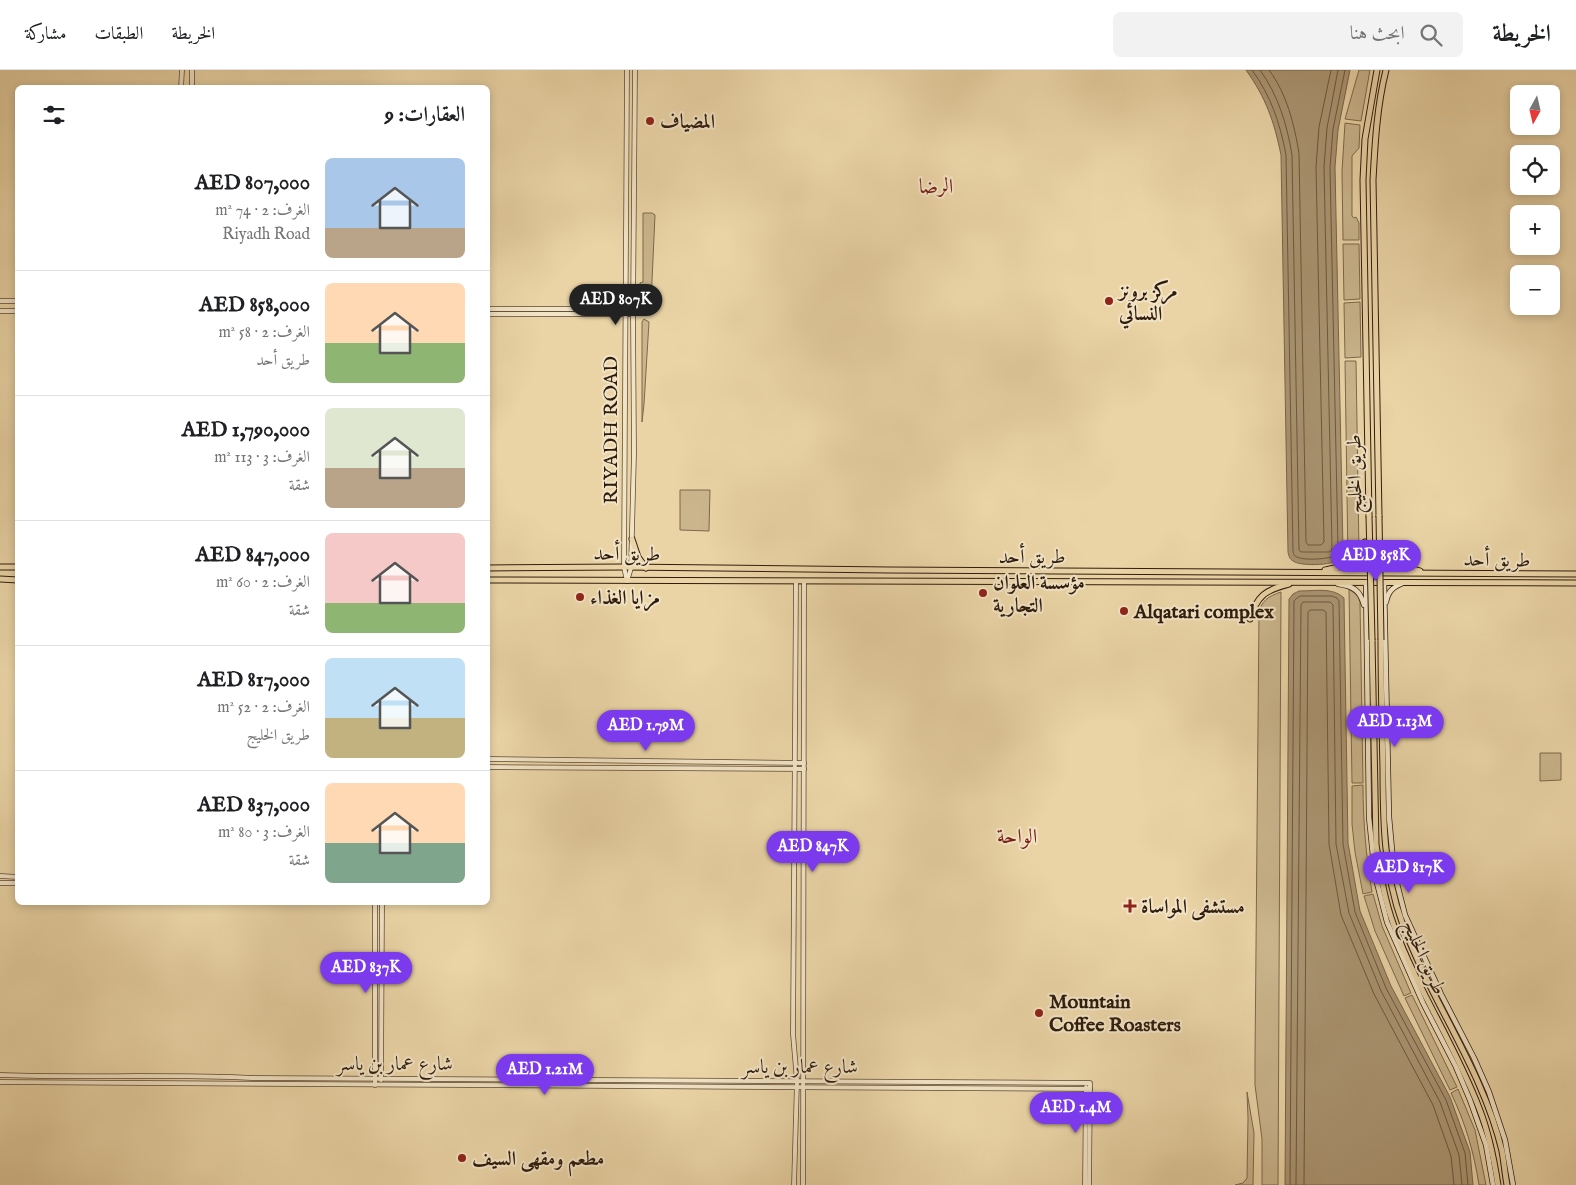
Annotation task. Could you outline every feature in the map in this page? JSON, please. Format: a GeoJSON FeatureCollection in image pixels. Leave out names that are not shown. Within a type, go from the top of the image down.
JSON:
{"type":"FeatureCollection","features":[{"type":"Feature","properties":{"kind":"main road","name":"طريق الخليج"},"geometry":{"type":"LineString","coordinates":[[1377,70],[1365,139],[1363,180],[1376,844],[1386,902],[1394,926],[1479,1108],[1494,1160],[1498,1185]]}},
{"type":"Feature","properties":{"kind":"main road","name":"طريق الخليج"},"geometry":{"type":"LineString","coordinates":[[1386,70],[1375,141],[1373,180],[1385,845],[1394,900],[1413,949],[1480,1089],[1493,1121],[1502,1152],[1507,1185]]}},
{"type":"Feature","properties":{"kind":"main road"},"geometry":{"type":"LineString","coordinates":[[632,539],[638,557],[646,568]]}},
{"type":"Feature","properties":{"kind":"main road"},"geometry":{"type":"LineString","coordinates":[[1321,572],[1349,565],[1356,561],[1364,551],[1365,542]]}},
{"type":"Feature","properties":{"kind":"main road"},"geometry":{"type":"LineString","coordinates":[[1384,547],[1391,560],[1398,565],[1425,573]]}},
{"type":"Feature","properties":{"kind":"main road"},"geometry":{"type":"LineString","coordinates":[[0,567],[15,567]]}},
{"type":"Feature","properties":{"kind":"main road","name":"طريق أحد"},"geometry":{"type":"LineString","coordinates":[[490,568],[624,567],[1576,574]]}},
{"type":"Feature","properties":{"kind":"main road"},"geometry":{"type":"LineString","coordinates":[[0,580],[15,580]]}},
{"type":"Feature","properties":{"kind":"main road","name":"طريق أحد"},"geometry":{"type":"LineString","coordinates":[[490,580],[1576,583]]}},
{"type":"Feature","properties":{"kind":"main road"},"geometry":{"type":"LineString","coordinates":[[1250,620],[1254,606],[1266,593],[1297,582]]}},
{"type":"Feature","properties":{"kind":"main road"},"geometry":{"type":"LineString","coordinates":[[1330,582],[1350,586],[1357,590],[1361,594],[1366,610]]}},
{"type":"Feature","properties":{"kind":"main road"},"geometry":{"type":"LineString","coordinates":[[1366,582],[1369,793],[1371,844],[1375,875],[1387,922],[1419,995],[1456,1067],[1470,1100],[1486,1145],[1493,1185]]}},
{"type":"Feature","properties":{"kind":"main road"},"geometry":{"type":"LineString","coordinates":[[1384,582],[1390,842],[1394,872],[1401,900],[1421,951],[1474,1058],[1498,1117],[1507,1147],[1513,1185]]}},
{"type":"Feature","properties":{"kind":"main road"},"geometry":{"type":"LineString","coordinates":[[1385,613],[1388,593],[1394,587],[1405,582]]}},
{"type":"Feature","properties":{"kind":"main road"},"geometry":{"type":"LineString","coordinates":[[1366,603],[1368,595],[1375,592],[1382,595],[1385,606]]}},
{"type":"Feature","properties":{"kind":"main road"},"geometry":{"type":"LineString","coordinates":[[1383,764],[1388,729]]}},
{"type":"Feature","properties":{"kind":"main road"},"geometry":{"type":"LineString","coordinates":[[1382,734],[1388,747]]}},
{"type":"Feature","properties":{"kind":"main road"},"geometry":{"type":"LineString","coordinates":[[1369,793],[1375,806]]}},
{"type":"Feature","properties":{"kind":"main road"},"geometry":{"type":"LineString","coordinates":[[1448,1022],[1461,1034]]}},
{"type":"Feature","properties":{"kind":"street"},"geometry":{"type":"LineString","coordinates":[[181,85],[182,70]]}},
{"type":"Feature","properties":{"kind":"street"},"geometry":{"type":"LineString","coordinates":[[192,70],[192,85]]}},
{"type":"Feature","properties":{"kind":"street","name":"RIYADH ROAD"},"geometry":{"type":"LineString","coordinates":[[627,70],[624,567],[627,581]]}},
{"type":"Feature","properties":{"kind":"street"},"geometry":{"type":"LineString","coordinates":[[627,581],[631,568],[634,454],[635,70]]}},
{"type":"Feature","properties":{"kind":"street"},"geometry":{"type":"LineString","coordinates":[[0,301],[15,302]]}},
{"type":"Feature","properties":{"kind":"street"},"geometry":{"type":"LineString","coordinates":[[490,309],[633,312]]}},
{"type":"Feature","properties":{"kind":"street"},"geometry":{"type":"LineString","coordinates":[[0,310],[15,311]]}},
{"type":"Feature","properties":{"kind":"street"},"geometry":{"type":"LineString","coordinates":[[490,314],[625,311]]}},
{"type":"Feature","properties":{"kind":"street"},"geometry":{"type":"LineString","coordinates":[[794,1185],[797,1081],[793,1034],[796,581]]}},
{"type":"Feature","properties":{"kind":"street"},"geometry":{"type":"LineString","coordinates":[[802,1185],[804,581]]}},
{"type":"Feature","properties":{"kind":"street"},"geometry":{"type":"LineString","coordinates":[[490,759],[804,763]]}},
{"type":"Feature","properties":{"kind":"street"},"geometry":{"type":"LineString","coordinates":[[490,767],[804,769]]}},
{"type":"Feature","properties":{"kind":"street"},"geometry":{"type":"LineString","coordinates":[[0,876],[15,877]]}},
{"type":"Feature","properties":{"kind":"street"},"geometry":{"type":"LineString","coordinates":[[0,883],[15,883]]}},
{"type":"Feature","properties":{"kind":"street"},"geometry":{"type":"LineString","coordinates":[[375,905],[375,1085]]}},
{"type":"Feature","properties":{"kind":"street"},"geometry":{"type":"LineString","coordinates":[[381,1085],[382,905]]}},
{"type":"Feature","properties":{"kind":"street","name":"شارع عمار بن ياسر"},"geometry":{"type":"LineString","coordinates":[[0,1075],[46,1077],[207,1076],[252,1078],[1088,1082],[1088,1089],[0,1082]]}},
{"type":"Feature","properties":{"kind":"street"},"geometry":{"type":"LineString","coordinates":[[1085,1185],[1088,1089]]}},
{"type":"Feature","properties":{"kind":"street"},"geometry":{"type":"LineString","coordinates":[[1088,1089],[1090,1185]]}},
{"type":"Feature","properties":{"kind":"shaded area"},"geometry":{"type":"Polygon","coordinates":[[[1359,70],[1370,70],[1361,121],[1345,119],[1359,70]]]}},
{"type":"Feature","properties":{"kind":"shaded area"},"geometry":{"type":"Polygon","coordinates":[[[1345,123],[1360,125],[1359,148],[1352,156],[1352,216],[1356,217],[1359,223],[1359,240],[1343,240],[1342,171],[1345,123]]]}},
{"type":"Feature","properties":{"kind":"shaded area"},"geometry":{"type":"Polygon","coordinates":[[[643,213],[655,215],[651,303],[647,305],[642,301],[640,293],[640,283],[643,282],[643,213]]]}},
{"type":"Feature","properties":{"kind":"shaded area"},"geometry":{"type":"Polygon","coordinates":[[[1343,244],[1359,244],[1360,299],[1344,300],[1343,244]]]}},
{"type":"Feature","properties":{"kind":"shaded area"},"geometry":{"type":"Polygon","coordinates":[[[1360,302],[1361,357],[1345,358],[1344,303],[1360,302]]]}},
{"type":"Feature","properties":{"kind":"shaded area"},"geometry":{"type":"Polygon","coordinates":[[[644,319],[649,322],[642,422],[642,322],[644,319]]]}},
{"type":"Feature","properties":{"kind":"shaded area"},"geometry":{"type":"Polygon","coordinates":[[[1345,361],[1356,361],[1359,553],[1348,562],[1345,361]]]}},
{"type":"Feature","properties":{"kind":"shaded area"},"geometry":{"type":"Polygon","coordinates":[[[680,490],[710,490],[709,531],[680,530],[680,490]]]}},
{"type":"Feature","properties":{"kind":"shaded area"},"geometry":{"type":"Polygon","coordinates":[[[1349,589],[1358,596],[1360,602],[1363,783],[1352,783],[1349,589]]]}},
{"type":"Feature","properties":{"kind":"shaded area"},"geometry":{"type":"Polygon","coordinates":[[[1281,592],[1278,1185],[1262,1185],[1262,1139],[1255,1085],[1259,615],[1263,603],[1273,595],[1281,592]]]}},
{"type":"Feature","properties":{"kind":"shaded area"},"geometry":{"type":"Polygon","coordinates":[[[1540,753],[1561,753],[1561,780],[1540,781],[1540,753]]]}},
{"type":"Feature","properties":{"kind":"shaded area"},"geometry":{"type":"Polygon","coordinates":[[[1363,785],[1365,838],[1372,892],[1363,894],[1352,824],[1352,786],[1363,785]]]}},
{"type":"Feature","properties":{"kind":"shaded area"},"geometry":{"type":"Polygon","coordinates":[[[1373,894],[1382,926],[1411,993],[1404,996],[1375,931],[1364,896],[1373,894]]]}},
{"type":"Feature","properties":{"kind":"shaded area"},"geometry":{"type":"Polygon","coordinates":[[[1412,995],[1457,1087],[1450,1090],[1405,998],[1412,995]]]}},
{"type":"Feature","properties":{"kind":"shaded area"},"geometry":{"type":"Polygon","coordinates":[[[1458,1089],[1475,1130],[1486,1185],[1479,1185],[1461,1115],[1451,1093],[1458,1089]]]}},
{"type":"Feature","properties":{"kind":"shaded area"},"geometry":{"type":"Polygon","coordinates":[[[1247,1092],[1254,1133],[1253,1185],[1235,1185],[1243,1183],[1247,1178],[1247,1092]]]}},
{"type":"Feature","properties":{"kind":"water"},"geometry":{"type":"Polygon","coordinates":[[[1246,70],[1350,70],[1338,130],[1335,167],[1343,549],[1342,557],[1339,560],[1327,564],[1312,565],[1299,563],[1289,557],[1288,552],[1281,155],[1268,110],[1259,90],[1246,70]]]}},
{"type":"Feature","properties":{"kind":"water"},"geometry":{"type":"Polygon","coordinates":[[[1299,591],[1329,591],[1344,598],[1348,843],[1360,911],[1391,986],[1450,1097],[1470,1152],[1473,1185],[1285,1185],[1289,599],[1299,591]]]}},
{"type":"Feature","properties":{"kind":"place","name":"المضياف"},"geometry":{"type":"Point","coordinates":[650,121]}},
{"type":"Feature","properties":{"kind":"place","name":"مركز برونز النسائي"},"geometry":{"type":"Point","coordinates":[1109,301]}},
{"type":"Feature","properties":{"kind":"place","name":"مؤسسة العلوان التجارية"},"geometry":{"type":"Point","coordinates":[983,593]}},
{"type":"Feature","properties":{"kind":"place","name":"مزايا الغذاء"},"geometry":{"type":"Point","coordinates":[580,597]}},
{"type":"Feature","properties":{"kind":"place","name":"Alqatari complex"},"geometry":{"type":"Point","coordinates":[1124,611]}},
{"type":"Feature","properties":{"kind":"place","name":"مستشفى المواساة"},"geometry":{"type":"Point","coordinates":[1130,906]}},
{"type":"Feature","properties":{"kind":"place","name":"Mountain Coffee Roasters"},"geometry":{"type":"Point","coordinates":[1039,1013]}},
{"type":"Feature","properties":{"kind":"place","name":"مطعم ومقهى السيف"},"geometry":{"type":"Point","coordinates":[462,1158]}},
{"type":"Feature","properties":{"kind":"district","name":"الرضا"},"geometry":{"type":"Point","coordinates":[936,186]}},
{"type":"Feature","properties":{"kind":"district","name":"الواحة"},"geometry":{"type":"Point","coordinates":[1017,836]}}]}
